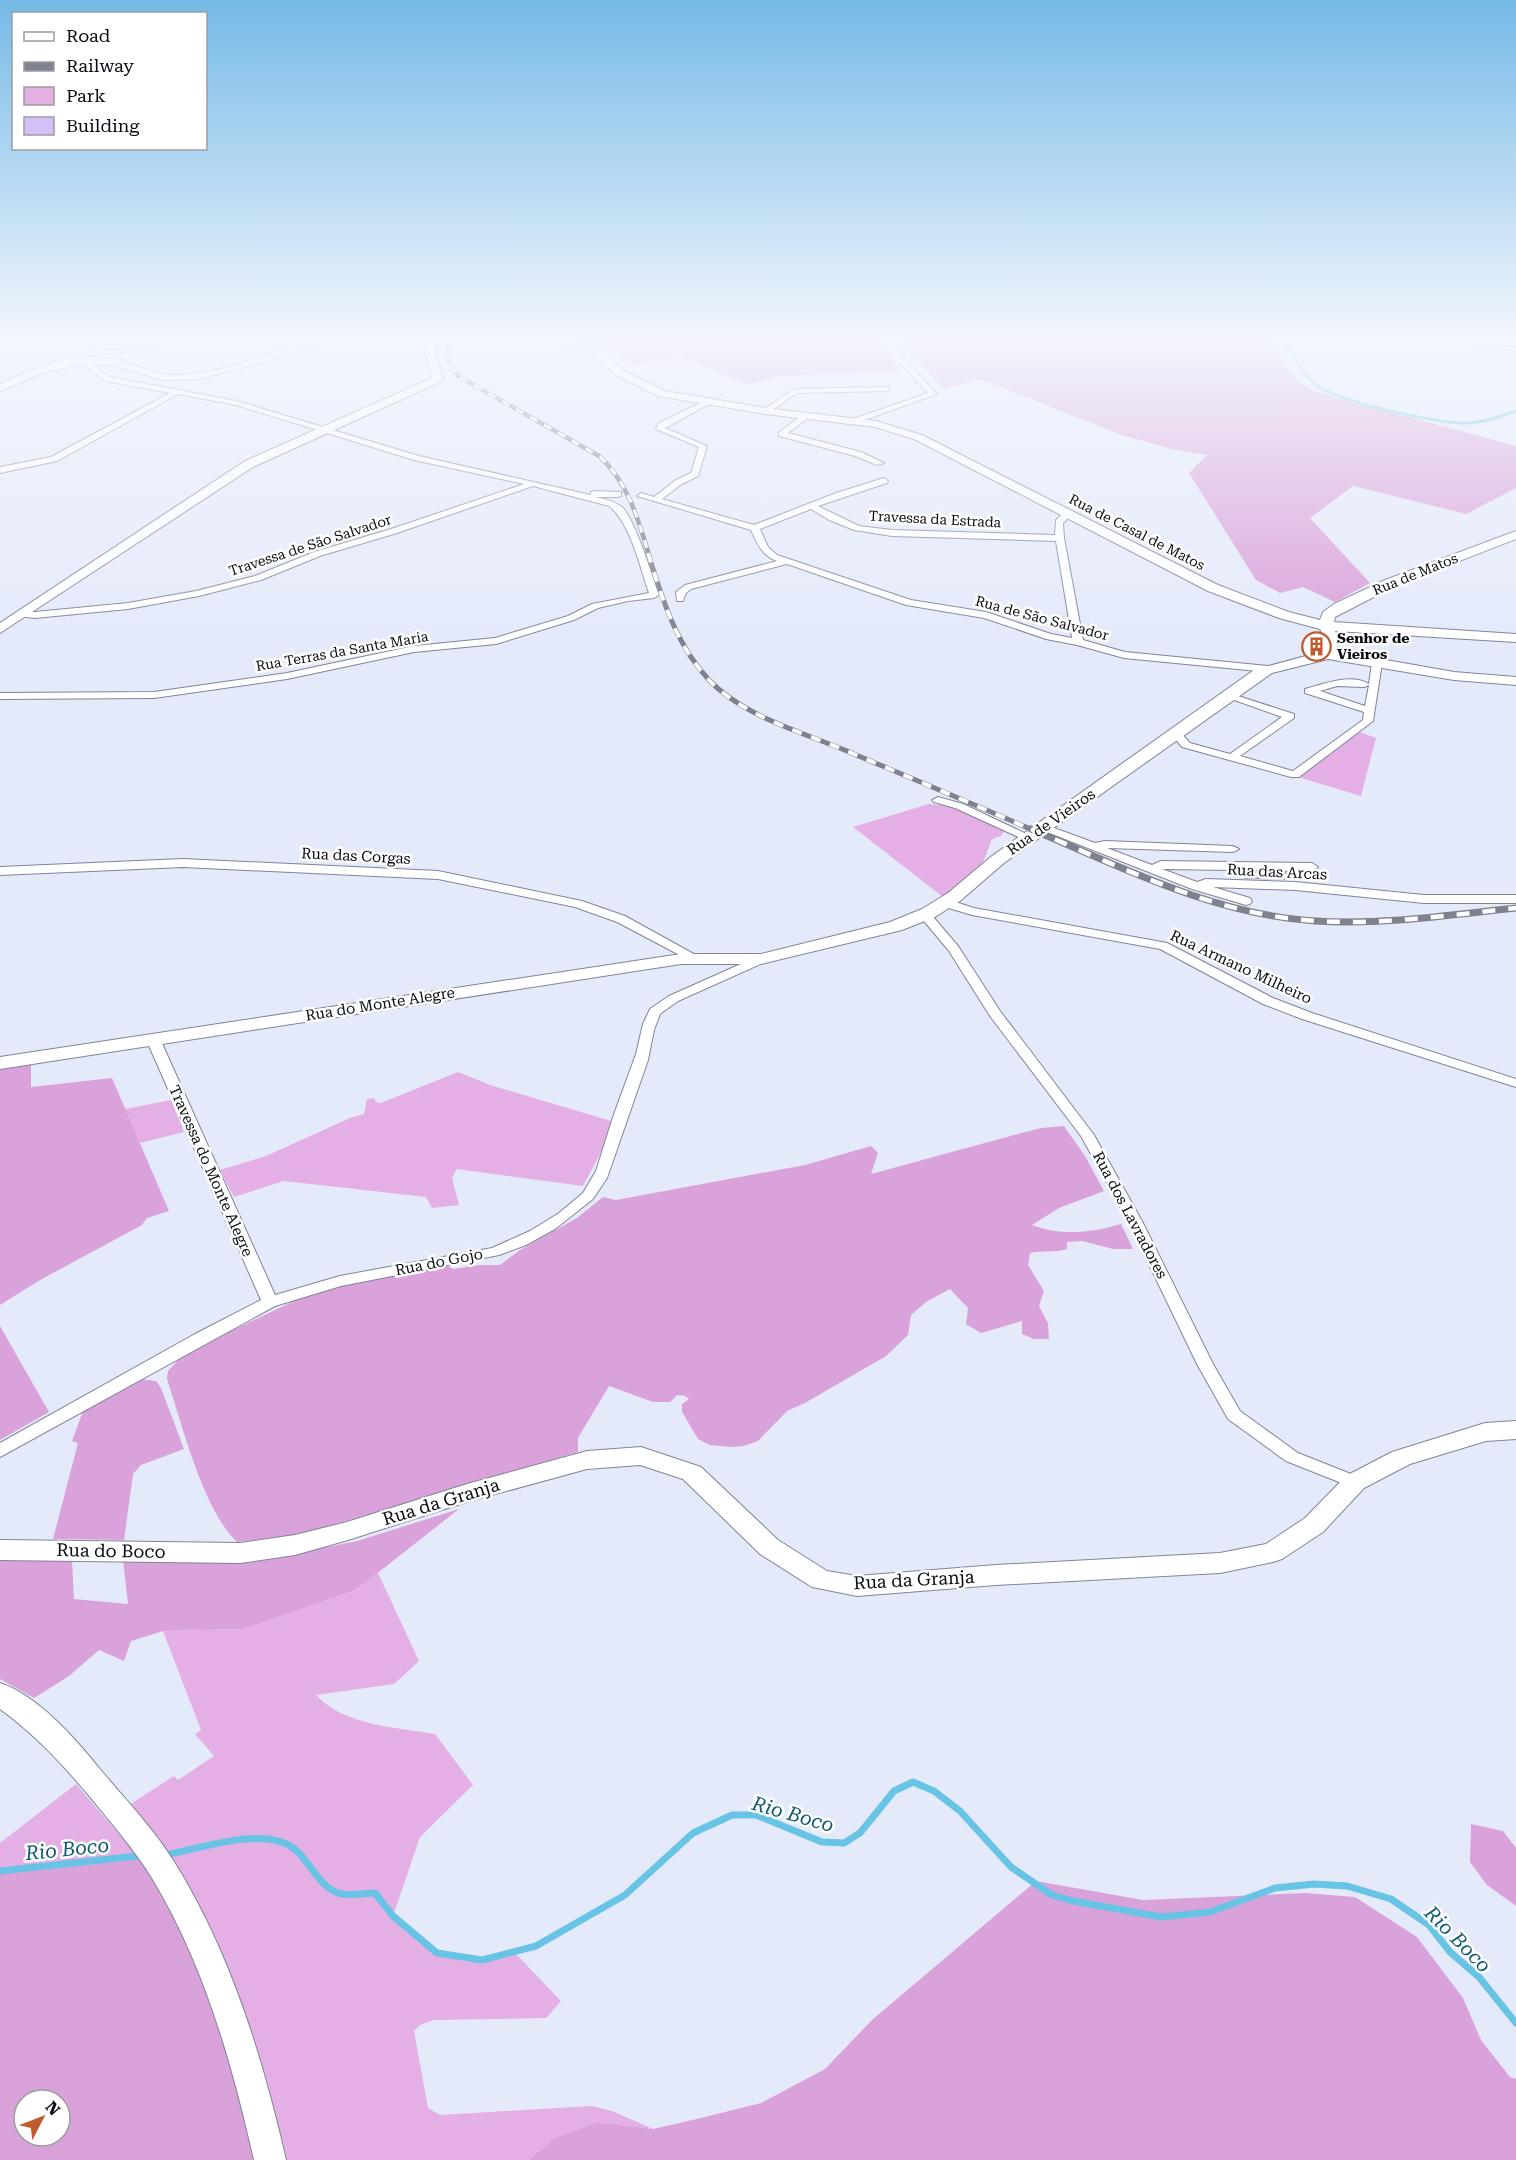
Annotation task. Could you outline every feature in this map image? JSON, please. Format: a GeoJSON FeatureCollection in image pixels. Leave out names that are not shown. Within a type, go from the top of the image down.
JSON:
{"type":"FeatureCollection","features":[{"type":"Feature","properties":{"kind":"street"},"geometry":{"type":"LineString","coordinates":[[0,470],[54,459],[97,436]]}},
{"type":"Feature","properties":{"kind":"street"},"geometry":{"type":"LineString","coordinates":[[2,626],[243,467],[310,436]]}},
{"type":"Feature","properties":{"kind":"street"},"geometry":{"type":"LineString","coordinates":[[346,436],[417,458],[580,495],[618,494]]}},
{"type":"Feature","properties":{"kind":"street"},"geometry":{"type":"LineString","coordinates":[[657,499],[679,482],[695,474],[703,446],[677,436]]}},
{"type":"Feature","properties":{"kind":"street"},"geometry":{"type":"LineString","coordinates":[[789,436],[858,454],[880,463]]}},
{"type":"Feature","properties":{"kind":"street","name":"Rua de Casal de Matos"},"geometry":{"type":"LineString","coordinates":[[914,436],[1213,588],[1284,615],[1326,626],[1516,638]]}},
{"type":"Feature","properties":{"kind":"street"},"geometry":{"type":"LineString","coordinates":[[641,496],[754,528],[839,495],[884,481]]}},
{"type":"Feature","properties":{"kind":"street","name":"Travessa de São Salvador"},"geometry":{"type":"LineString","coordinates":[[21,614],[35,615],[128,606],[196,594],[258,578],[317,554],[394,531],[530,484]]}},
{"type":"Feature","properties":{"kind":"street","name":"Rua Terras da Santa Maria"},"geometry":{"type":"LineString","coordinates":[[0,696],[154,695],[287,676],[414,649],[496,641],[571,618],[595,606],[628,598],[654,595],[640,552],[621,511],[612,504],[580,495]]}},
{"type":"Feature","properties":{"kind":"street","name":"Travessa da Estrada"},"geometry":{"type":"LineString","coordinates":[[813,507],[831,518],[857,528],[892,532],[1060,538]]}},
{"type":"Feature","properties":{"kind":"street"},"geometry":{"type":"LineString","coordinates":[[1069,513],[1059,522],[1060,538],[1078,642]]}},
{"type":"Feature","properties":{"kind":"street","name":"Rua de São Salvador"},"geometry":{"type":"LineString","coordinates":[[754,528],[764,548],[774,557],[909,603],[986,615],[1049,637],[1078,642],[1124,655],[1268,669]]}},
{"type":"Feature","properties":{"kind":"street","name":"Rua de Matos"},"geometry":{"type":"LineString","coordinates":[[1326,626],[1328,615],[1339,607],[1390,583],[1516,535]]}},
{"type":"Feature","properties":{"kind":"street"},"geometry":{"type":"LineString","coordinates":[[680,599],[681,592],[688,587],[785,562]]}},
{"type":"Feature","properties":{"kind":"street"},"geometry":{"type":"LineString","coordinates":[[1326,626],[1334,641],[1326,654]]}},
{"type":"Feature","properties":{"kind":"street","name":"Rua de Vieiros"},"geometry":{"type":"LineString","coordinates":[[761,959],[896,926],[925,915],[946,903],[1004,855],[1046,828],[1268,669],[1326,654],[1454,676],[1516,681]]}},
{"type":"Feature","properties":{"kind":"street"},"geometry":{"type":"LineString","coordinates":[[1177,735],[1186,745],[1295,775],[1368,721],[1377,663]]}},
{"type":"Feature","properties":{"kind":"street"},"geometry":{"type":"LineString","coordinates":[[1364,684],[1337,683],[1309,691],[1371,711]]}},
{"type":"Feature","properties":{"kind":"street"},"geometry":{"type":"LineString","coordinates":[[1228,696],[1290,716],[1232,758]]}},
{"type":"Feature","properties":{"kind":"street"},"geometry":{"type":"LineString","coordinates":[[938,800],[959,806],[1029,838]]}},
{"type":"Feature","properties":{"kind":"street","name":"Rua das Arcas"},"geometry":{"type":"LineString","coordinates":[[1046,828],[1196,886],[1206,883],[1295,886],[1424,899],[1516,899]]}},
{"type":"Feature","properties":{"kind":"street"},"geometry":{"type":"LineString","coordinates":[[1095,846],[1105,844],[1233,849]]}},
{"type":"Feature","properties":{"kind":"street","name":"Rua das Corgas"},"geometry":{"type":"LineString","coordinates":[[0,871],[183,863],[438,875],[578,904],[621,919],[695,958]]}},
{"type":"Feature","properties":{"kind":"street"},"geometry":{"type":"LineString","coordinates":[[1153,869],[1161,865],[1312,867]]}},
{"type":"Feature","properties":{"kind":"street"},"geometry":{"type":"LineString","coordinates":[[1196,886],[1215,894],[1246,902]]}},
{"type":"Feature","properties":{"kind":"street","name":"Rua Armano Milheiro"},"geometry":{"type":"LineString","coordinates":[[946,903],[972,911],[1163,946],[1268,1001],[1306,1016],[1516,1083]]}},
{"type":"Feature","properties":{"kind":"street","name":"Rua dos Lavradores"},"geometry":{"type":"LineString","coordinates":[[925,915],[954,949],[995,1013],[1087,1135],[1135,1221],[1204,1364],[1234,1415],[1292,1457],[1355,1482]]}},
{"type":"Feature","properties":{"kind":"street","name":"Rua do Monte Alegre"},"geometry":{"type":"LineString","coordinates":[[0,1063],[560,976],[695,958],[761,959]]}},
{"type":"Feature","properties":{"kind":"street","name":"Rua do Gojo"},"geometry":{"type":"LineString","coordinates":[[0,1451],[201,1338],[270,1302],[340,1281],[494,1252],[520,1243],[565,1215],[597,1185],[642,1060],[646,1033],[656,1012],[672,1000],[736,973],[761,959]]}},
{"type":"Feature","properties":{"kind":"street","name":"Travessa do Monte Alegre"},"geometry":{"type":"LineString","coordinates":[[153,1039],[270,1302]]}},
{"type":"Feature","properties":{"kind":"street","name":"Rua da Granja"},"geometry":{"type":"LineString","coordinates":[[221,1552],[240,1553],[295,1545],[348,1531],[467,1493],[587,1460],[641,1456],[692,1473],[769,1547],[820,1580],[857,1586],[996,1575],[1220,1563],[1273,1552],[1314,1525],[1355,1482],[1401,1458],[1485,1432],[1516,1430]]}},
{"type":"Feature","properties":{"kind":"street","name":"Rua do Boco"},"geometry":{"type":"LineString","coordinates":[[0,1550],[221,1552]]}},
{"type":"Feature","properties":{"kind":"street"},"geometry":{"type":"LineString","coordinates":[[0,1694],[42,1725],[76,1760],[122,1814],[162,1869],[198,1937],[216,1980],[233,2028],[270,2160]]}},
{"type":"Feature","properties":{"kind":"green space"},"geometry":{"type":"Polygon","coordinates":[[[1360,732],[1376,738],[1361,796],[1298,777],[1360,732]]]}},
{"type":"Feature","properties":{"kind":"green space"},"geometry":{"type":"Polygon","coordinates":[[[929,804],[953,806],[1005,830],[1001,836],[992,839],[982,865],[943,897],[853,827],[929,804]]]}},
{"type":"Feature","properties":{"kind":"green space"},"geometry":{"type":"Polygon","coordinates":[[[458,1072],[490,1085],[611,1121],[602,1150],[583,1186],[457,1169],[452,1178],[459,1205],[432,1208],[426,1197],[284,1181],[234,1197],[220,1170],[266,1156],[350,1118],[364,1114],[367,1099],[374,1098],[376,1102],[381,1103],[458,1072]]]}},
{"type":"Feature","properties":{"kind":"green space"},"geometry":{"type":"Polygon","coordinates":[[[171,1100],[184,1132],[140,1143],[125,1109],[171,1100]]]}},
{"type":"Feature","properties":{"kind":"green space"},"geometry":{"type":"Polygon","coordinates":[[[378,1573],[419,1661],[394,1684],[316,1695],[341,1713],[371,1724],[435,1734],[473,1785],[420,1837],[393,1916],[437,1953],[482,1960],[514,1952],[561,2001],[546,2018],[434,2020],[420,2025],[414,2031],[428,2108],[440,2115],[592,2106],[612,2111],[653,2129],[596,2122],[555,2138],[528,2160],[285,2160],[239,2000],[215,1936],[159,1838],[129,1805],[174,1776],[178,1780],[214,1756],[195,1734],[201,1730],[163,1631],[243,1629],[356,1590],[378,1573]]]}},
{"type":"Feature","properties":{"kind":"green space"},"geometry":{"type":"Polygon","coordinates":[[[76,1784],[137,1856],[0,1872],[0,1843],[76,1784]]]}},
{"type":"Feature","properties":{"kind":"shaded area"},"geometry":{"type":"Polygon","coordinates":[[[1125,436],[1478,436],[1516,446],[1516,488],[1466,514],[1353,486],[1310,518],[1370,583],[1335,602],[1303,587],[1280,593],[1256,580],[1189,473],[1207,455],[1172,449],[1125,436]]]}},
{"type":"Feature","properties":{"kind":"shaded area"},"geometry":{"type":"Polygon","coordinates":[[[31,1062],[31,1087],[112,1078],[169,1211],[147,1218],[142,1225],[40,1280],[0,1305],[0,1067],[31,1062]]]}},
{"type":"Feature","properties":{"kind":"shaded area"},"geometry":{"type":"Polygon","coordinates":[[[1064,1126],[1085,1156],[1104,1191],[1059,1208],[1032,1225],[1054,1231],[1076,1232],[1099,1230],[1121,1224],[1133,1249],[1113,1249],[1082,1241],[1067,1242],[1067,1249],[1030,1253],[1028,1265],[1044,1291],[1039,1306],[1048,1323],[1049,1339],[1034,1339],[1022,1334],[1022,1321],[981,1333],[966,1324],[968,1308],[950,1289],[926,1302],[911,1315],[908,1335],[886,1356],[787,1411],[758,1441],[744,1446],[710,1445],[698,1439],[682,1412],[682,1404],[689,1399],[685,1396],[677,1395],[670,1402],[653,1402],[609,1386],[578,1438],[578,1452],[299,1535],[237,1542],[225,1528],[204,1488],[167,1379],[168,1371],[180,1358],[199,1346],[294,1301],[353,1283],[448,1266],[453,1269],[500,1265],[520,1250],[577,1218],[603,1197],[616,1200],[805,1165],[871,1146],[878,1153],[871,1174],[1041,1128],[1064,1126]]]}},
{"type":"Feature","properties":{"kind":"shaded area"},"geometry":{"type":"Polygon","coordinates":[[[0,1326],[49,1412],[0,1440],[0,1326]]]}},
{"type":"Feature","properties":{"kind":"shaded area"},"geometry":{"type":"Polygon","coordinates":[[[141,1379],[156,1381],[161,1388],[184,1449],[141,1465],[133,1474],[124,1540],[53,1539],[78,1443],[72,1441],[83,1411],[141,1379]]]}},
{"type":"Feature","properties":{"kind":"shaded area"},"geometry":{"type":"Polygon","coordinates":[[[459,1509],[356,1590],[243,1629],[163,1631],[131,1641],[124,1661],[99,1650],[69,1676],[34,1698],[0,1679],[0,1561],[72,1560],[74,1599],[128,1604],[123,1560],[249,1563],[357,1541],[459,1509]]]}},
{"type":"Feature","properties":{"kind":"shaded area"},"geometry":{"type":"Polygon","coordinates":[[[1471,1824],[1503,1831],[1516,1848],[1516,1906],[1487,1885],[1470,1862],[1471,1824]]]}},
{"type":"Feature","properties":{"kind":"shaded area"},"geometry":{"type":"Polygon","coordinates":[[[137,1856],[179,1926],[196,1963],[225,2041],[254,2160],[0,2160],[0,1872],[137,1856]]]}},
{"type":"Feature","properties":{"kind":"shaded area"},"geometry":{"type":"Polygon","coordinates":[[[1036,1881],[1143,1900],[1306,1893],[1355,1897],[1417,1937],[1463,1998],[1481,2040],[1510,2077],[1516,2079],[1516,2160],[528,2160],[555,2138],[596,2122],[653,2129],[701,2118],[761,2103],[825,2069],[872,2020],[1036,1881]]]}},
{"type":"Feature","properties":{"kind":"building"},"geometry":{"type":"Polygon","coordinates":[[[1245,872],[1288,873],[1287,879],[1245,878],[1245,872]]]}},
{"type":"Feature","properties":{"kind":"waterway","name":"Rio Boco"},"geometry":{"type":"LineString","coordinates":[[170,1854],[243,1839],[272,1839],[284,1843],[299,1853],[330,1889],[347,1895],[375,1893],[393,1916],[437,1953],[482,1960],[536,1946],[625,1895],[693,1833],[732,1815],[756,1815],[822,1842],[844,1843],[860,1833],[894,1791],[913,1782],[934,1791],[960,1811],[1011,1867],[1052,1895],[1073,1901],[1161,1917],[1210,1912],[1275,1888],[1314,1884],[1347,1886],[1391,1899],[1429,1925],[1450,1952],[1479,1977],[1516,2023]]}},
{"type":"Feature","properties":{"kind":"waterway","name":"Rio Boco"},"geometry":{"type":"LineString","coordinates":[[0,1871],[137,1856]]}},
{"type":"Feature","properties":{"kind":"railway"},"geometry":{"type":"LineString","coordinates":[[563,436],[599,456],[618,477],[631,502],[649,555]]}},
{"type":"Feature","properties":{"kind":"railway"},"geometry":{"type":"LineString","coordinates":[[648,553],[665,604],[679,636],[697,666],[722,692],[771,721],[1035,831]]}},
{"type":"Feature","properties":{"kind":"railway"},"geometry":{"type":"LineString","coordinates":[[1031,829],[1135,874],[1206,900],[1279,917],[1316,921],[1366,922],[1516,908]]}},
{"type":"Feature","properties":{"kind":"place","name":"Senhor de Vieiros"},"geometry":{"type":"Point","coordinates":[1316,646]}}]}
